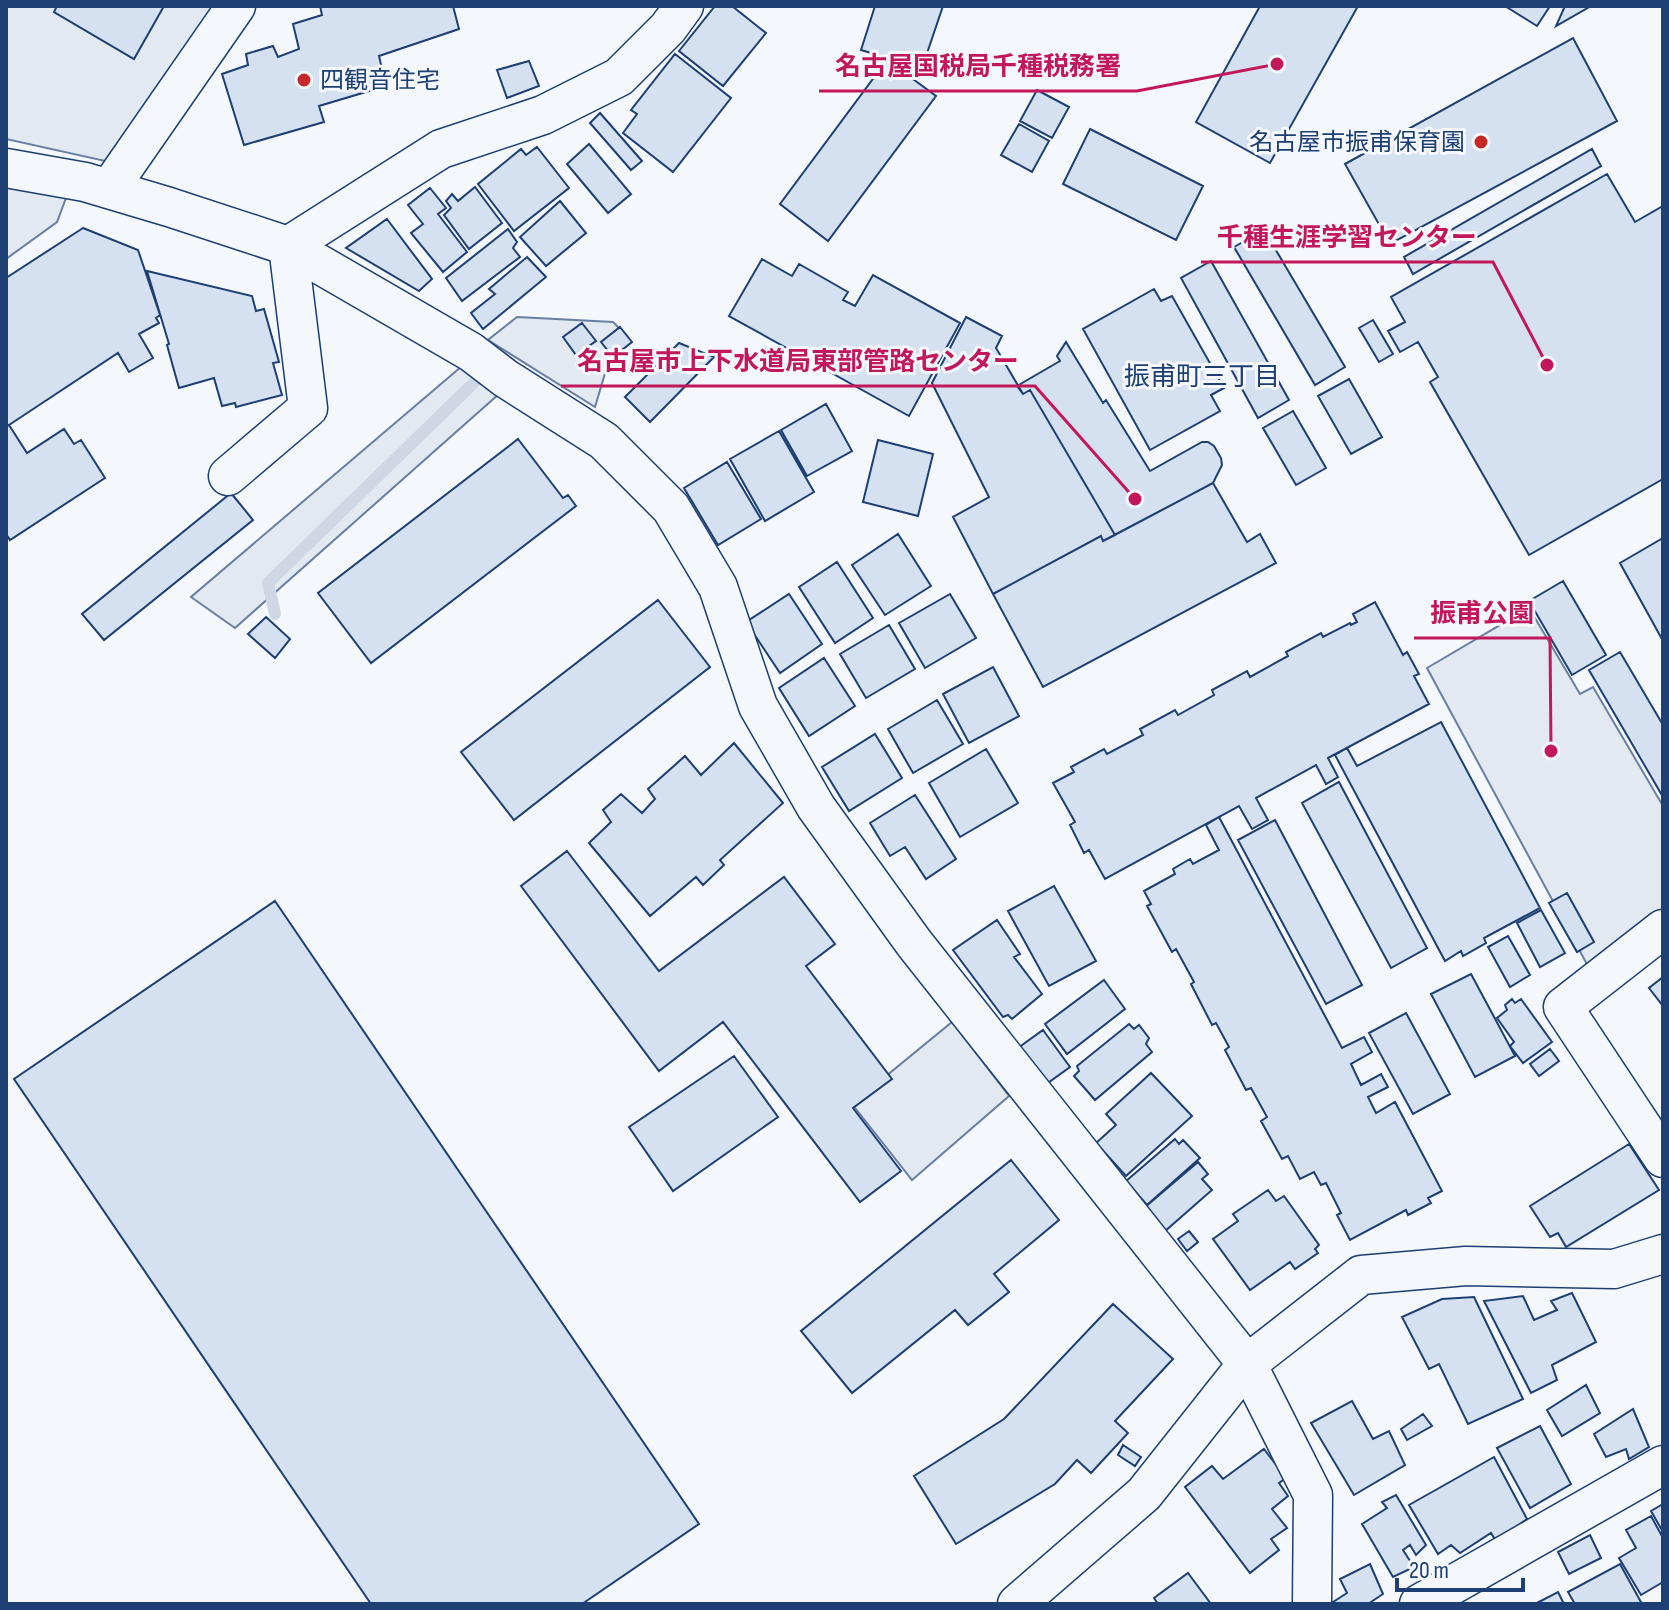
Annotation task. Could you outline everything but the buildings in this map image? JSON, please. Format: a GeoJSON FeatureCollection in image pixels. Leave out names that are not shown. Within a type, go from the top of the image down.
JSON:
{"type":"FeatureCollection","features":[{"type":"Feature","properties":{"kind":"street"},"geometry":{"type":"LineString","coordinates":[[109,189],[236,6]]}},
{"type":"Feature","properties":{"kind":"street"},"geometry":{"type":"LineString","coordinates":[[288,246],[441,149],[543,115],[619,77],[668,28],[684,6]]}},
{"type":"Feature","properties":{"kind":"street"},"geometry":{"type":"LineString","coordinates":[[6,168],[85,182],[288,246],[471,352],[505,378],[604,441],[671,508],[718,587],[758,706],[816,807],[914,943],[1247,1364],[1313,1495],[1312,1604]]}},
{"type":"Feature","properties":{"kind":"street"},"geometry":{"type":"LineString","coordinates":[[228,476],[308,408],[288,246]]}},
{"type":"Feature","properties":{"kind":"street"},"geometry":{"type":"LineString","coordinates":[[1663,929],[1563,1007],[1663,1158]]}},
{"type":"Feature","properties":{"kind":"street"},"geometry":{"type":"LineString","coordinates":[[1017,1604],[1144,1494],[1247,1364],[1361,1275],[1466,1266],[1614,1269],[1663,1254]]}},
{"type":"Feature","properties":{"kind":"street"},"geometry":{"type":"LineString","coordinates":[[1419,1604],[1663,1465]]}},
{"type":"Feature","properties":{"kind":"shaded area"},"geometry":{"type":"Polygon","coordinates":[[[6,6],[216,6],[105,161],[6,139],[6,6]]]}},
{"type":"Feature","properties":{"kind":"shaded area"},"geometry":{"type":"Polygon","coordinates":[[[6,174],[69,190],[57,222],[6,259],[6,174]]]}},
{"type":"Feature","properties":{"kind":"shaded area"},"geometry":{"type":"Polygon","coordinates":[[[517,317],[613,322],[628,337],[609,360],[595,407],[488,340],[517,317]]]}},
{"type":"Feature","properties":{"kind":"shaded area"},"geometry":{"type":"Polygon","coordinates":[[[462,366],[500,393],[235,628],[191,597],[462,366]]]}},
{"type":"Feature","properties":{"kind":"shaded area"},"geometry":{"type":"Polygon","coordinates":[[[1529,608],[1580,694],[1593,687],[1663,806],[1663,910],[1589,968],[1427,668],[1529,608]]]}},
{"type":"Feature","properties":{"kind":"shaded area"},"geometry":{"type":"Polygon","coordinates":[[[952,1022],[1009,1096],[912,1180],[852,1104],[952,1022]]]}},
{"type":"Feature","properties":{"kind":"waterway"},"geometry":{"type":"LineString","coordinates":[[275,614],[268,583],[486,371]]}},
{"type":"Feature","properties":{"kind":"place","name":"名古屋国税局千種税務署"},"geometry":{"type":"Point","coordinates":[1277,64]}},
{"type":"Feature","properties":{"kind":"place","name":"四観音住宅"},"geometry":{"type":"Point","coordinates":[304,80]}},
{"type":"Feature","properties":{"kind":"place","name":"名古屋市振甫保育園"},"geometry":{"type":"Point","coordinates":[1481,142]}},
{"type":"Feature","properties":{"kind":"place","name":"千種生涯学習センター"},"geometry":{"type":"Point","coordinates":[1547,365]}},
{"type":"Feature","properties":{"kind":"place","name":"名古屋市上下水道局東部管路センター"},"geometry":{"type":"Point","coordinates":[1135,499]}},
{"type":"Feature","properties":{"kind":"place","name":"振甫公園"},"geometry":{"type":"Point","coordinates":[1551,751]}},
{"type":"Feature","properties":{"kind":"district","name":"振甫町三丁目"},"geometry":{"type":"Point","coordinates":[1202,376]}}]}
